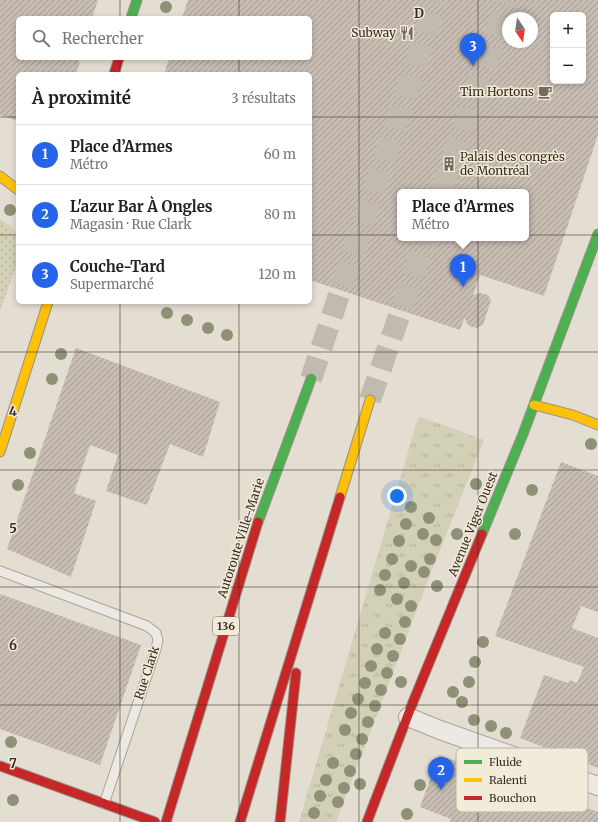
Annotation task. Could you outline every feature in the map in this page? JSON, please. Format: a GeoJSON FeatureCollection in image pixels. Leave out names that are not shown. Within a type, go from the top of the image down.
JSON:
{"type":"FeatureCollection","features":[{"type":"Feature","properties":{"kind":"main road"},"geometry":{"type":"LineString","coordinates":[[132,16],[137,0]]}},
{"type":"Feature","properties":{"kind":"main road"},"geometry":{"type":"LineString","coordinates":[[115,72],[118,60]]}},
{"type":"Feature","properties":{"kind":"main road"},"geometry":{"type":"LineString","coordinates":[[0,176],[16,188]]}},
{"type":"Feature","properties":{"kind":"main road","name":"Avenue Viger Ouest"},"geometry":{"type":"LineString","coordinates":[[367,822],[534,405],[598,234]]}},
{"type":"Feature","properties":{"kind":"main road"},"geometry":{"type":"LineString","coordinates":[[0,452],[47,304]]}},
{"type":"Feature","properties":{"kind":"main road","name":"Autoroute Ville-Marie"},"geometry":{"type":"LineString","coordinates":[[166,822],[262,509],[311,379]]}},
{"type":"Feature","properties":{"kind":"main road"},"geometry":{"type":"LineString","coordinates":[[240,822],[370,400]]}},
{"type":"Feature","properties":{"kind":"main road"},"geometry":{"type":"LineString","coordinates":[[534,405],[573,415],[598,425]]}},
{"type":"Feature","properties":{"kind":"main road"},"geometry":{"type":"LineString","coordinates":[[280,822],[301,624]]}},
{"type":"Feature","properties":{"kind":"main road"},"geometry":{"type":"LineString","coordinates":[[159,822],[190,744]]}},
{"type":"Feature","properties":{"kind":"main road"},"geometry":{"type":"LineString","coordinates":[[0,766],[155,822]]}},
{"type":"Feature","properties":{"kind":"street"},"geometry":{"type":"LineString","coordinates":[[408,717],[491,748]]}},
{"type":"Feature","properties":{"kind":"street"},"geometry":{"type":"LineString","coordinates":[[588,782],[598,786]]}},
{"type":"Feature","properties":{"kind":"lane","name":"Rue Clark"},"geometry":{"type":"LineString","coordinates":[[0,571],[147,626],[154,630],[157,634],[158,640],[156,649],[109,805]]}},
{"type":"Feature","properties":{"kind":"green space"},"geometry":{"type":"Polygon","coordinates":[[[0,219],[11,227],[16,233],[16,267],[0,311],[0,219]]]}},
{"type":"Feature","properties":{"kind":"green space"},"geometry":{"type":"Polygon","coordinates":[[[421,417],[484,440],[432,570],[336,822],[299,822],[418,418],[421,417]]]}},
{"type":"Feature","properties":{"kind":"building"},"geometry":{"type":"Polygon","coordinates":[[[0,0],[98,0],[93,16],[16,16],[16,60],[78,60],[80,62],[77,72],[16,72],[16,120],[0,115],[0,0]]]}},
{"type":"Feature","properties":{"kind":"building","name":"Palais des congrès de Montréal"},"geometry":{"type":"Polygon","coordinates":[[[188,0],[598,0],[598,135],[544,296],[480,275],[473,295],[480,293],[488,295],[491,300],[483,325],[477,328],[469,326],[466,319],[464,319],[460,330],[312,281],[312,72],[165,72],[168,60],[312,60],[312,16],[183,16],[188,0]]]}},
{"type":"Feature","properties":{"kind":"building"},"geometry":{"type":"Polygon","coordinates":[[[76,348],[220,402],[203,457],[170,444],[147,505],[106,491],[118,455],[90,445],[74,493],[96,501],[71,577],[7,549],[76,348]]]}},
{"type":"Feature","properties":{"kind":"building"},"geometry":{"type":"Polygon","coordinates":[[[561,462],[598,476],[598,612],[581,606],[572,628],[598,638],[598,768],[588,764],[588,748],[546,748],[520,738],[544,675],[568,683],[570,680],[577,683],[584,667],[495,636],[561,462]]]}},
{"type":"Feature","properties":{"kind":"building"},"geometry":{"type":"Polygon","coordinates":[[[0,594],[141,645],[100,765],[0,729],[0,594]]]}},
{"type":"Feature","properties":{"kind":"building"},"geometry":{"type":"Polygon","coordinates":[[[439,755],[456,761],[456,812],[588,812],[588,808],[598,812],[598,822],[450,822],[451,819],[420,807],[439,755]]]}},
{"type":"Feature","properties":{"kind":"tunnel"},"geometry":{"type":"LineString","coordinates":[[311,379],[437,0]]}},
{"type":"Feature","properties":{"kind":"tunnel"},"geometry":{"type":"LineString","coordinates":[[442,189],[507,0]]}},
{"type":"Feature","properties":{"kind":"tunnel"},"geometry":{"type":"LineString","coordinates":[[370,400],[425,241]]}},
{"type":"Feature","properties":{"kind":"traffic: fast"},"geometry":{"type":"LineString","coordinates":[[132,16],[137,0]]}},
{"type":"Feature","properties":{"kind":"traffic: fast"},"geometry":{"type":"LineString","coordinates":[[482,534],[523,434],[598,234]]}},
{"type":"Feature","properties":{"kind":"traffic: fast"},"geometry":{"type":"LineString","coordinates":[[258,522],[311,379]]}},
{"type":"Feature","properties":{"kind":"traffic: slow"},"geometry":{"type":"LineString","coordinates":[[0,176],[16,188]]}},
{"type":"Feature","properties":{"kind":"traffic: slow"},"geometry":{"type":"LineString","coordinates":[[0,452],[47,304]]}},
{"type":"Feature","properties":{"kind":"traffic: slow"},"geometry":{"type":"LineString","coordinates":[[340,497],[370,400]]}},
{"type":"Feature","properties":{"kind":"traffic: slow"},"geometry":{"type":"LineString","coordinates":[[534,405],[573,415],[598,425]]}},
{"type":"Feature","properties":{"kind":"traffic: jam"},"geometry":{"type":"LineString","coordinates":[[115,72],[118,60]]}},
{"type":"Feature","properties":{"kind":"traffic: jam"},"geometry":{"type":"LineString","coordinates":[[240,822],[340,497]]}},
{"type":"Feature","properties":{"kind":"traffic: jam"},"geometry":{"type":"LineString","coordinates":[[166,822],[258,522]]}},
{"type":"Feature","properties":{"kind":"traffic: jam"},"geometry":{"type":"LineString","coordinates":[[367,822],[413,702],[482,534]]}},
{"type":"Feature","properties":{"kind":"traffic: jam"},"geometry":{"type":"LineString","coordinates":[[280,822],[296,673]]}},
{"type":"Feature","properties":{"kind":"traffic: jam"},"geometry":{"type":"LineString","coordinates":[[0,766],[155,822]]}},
{"type":"Feature","properties":{"kind":"place","name":"Subway"},"geometry":{"type":"Point","coordinates":[407,33]}},
{"type":"Feature","properties":{"kind":"place","name":"Couche-Tard"},"geometry":{"type":"Point","coordinates":[473,66]}},
{"type":"Feature","properties":{"kind":"place","name":"Tim Hortons"},"geometry":{"type":"Point","coordinates":[545,92]}},
{"type":"Feature","properties":{"kind":"place","name":"Palais des congrès de Montréal"},"geometry":{"type":"Point","coordinates":[449,164]}},
{"type":"Feature","properties":{"kind":"place","name":"Place d’Armes"},"geometry":{"type":"Point","coordinates":[463,287]}},
{"type":"Feature","properties":{"kind":"place","name":"L'azur Bar À Ongles"},"geometry":{"type":"Point","coordinates":[441,790]}}]}
